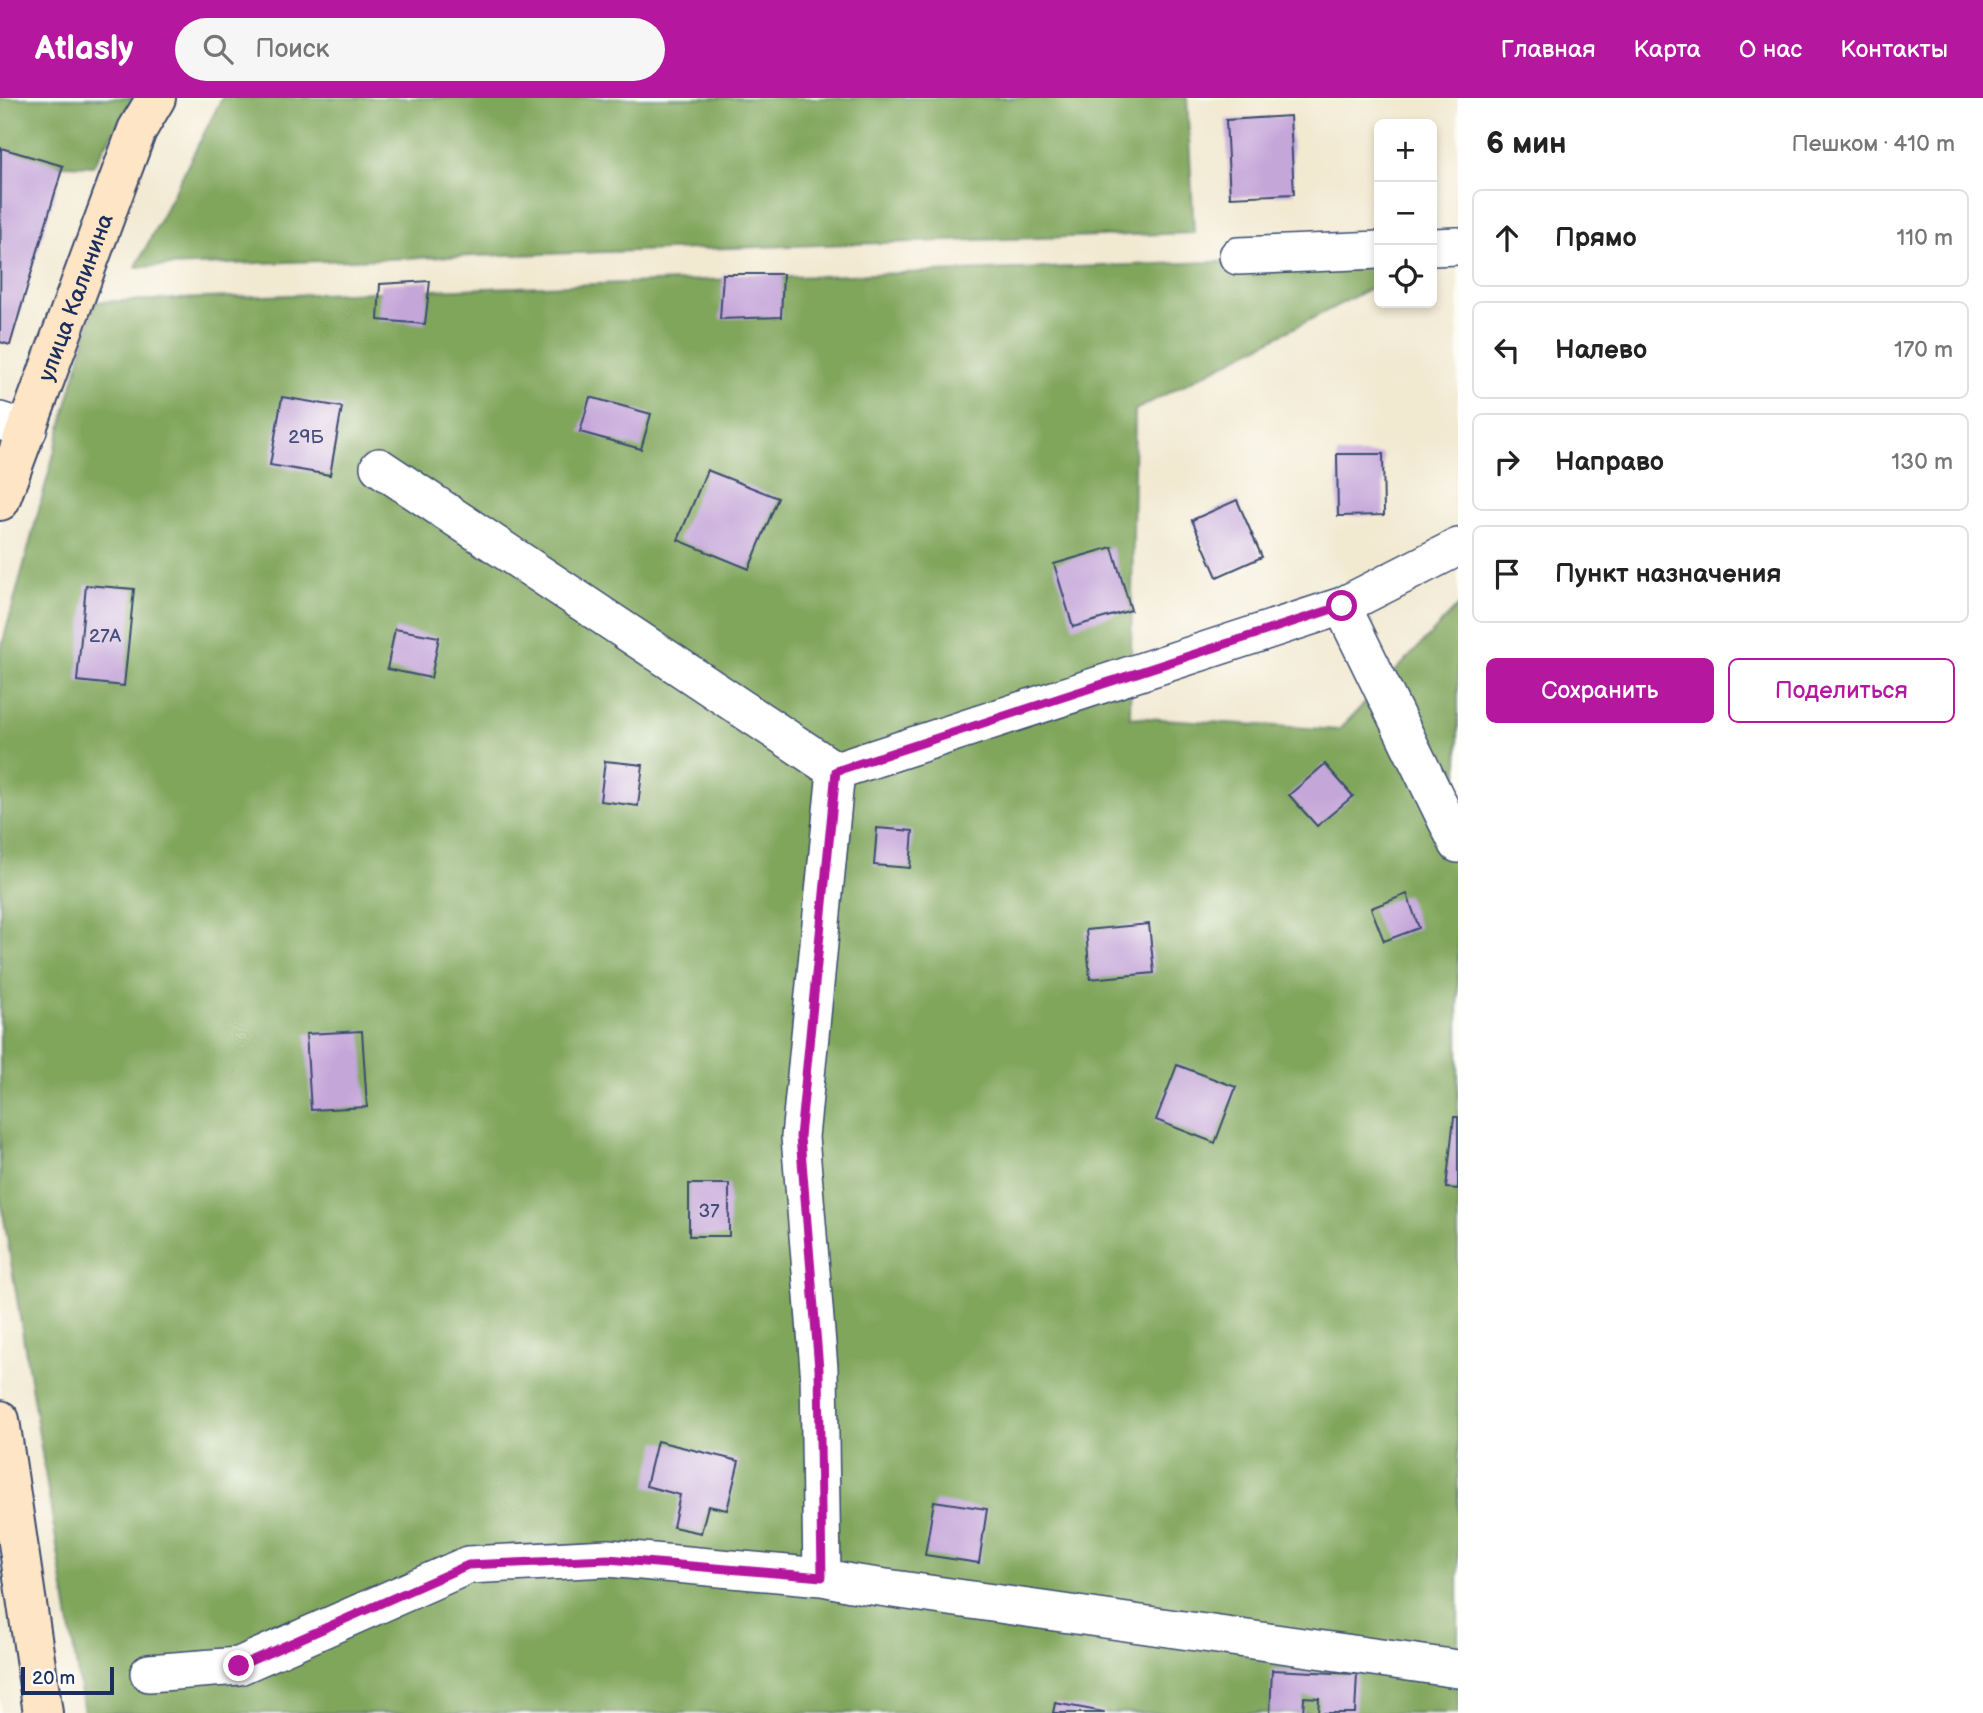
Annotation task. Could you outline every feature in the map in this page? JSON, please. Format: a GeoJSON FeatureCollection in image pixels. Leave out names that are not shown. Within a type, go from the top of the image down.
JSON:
{"type":"FeatureCollection","features":[{"type":"Feature","properties":{"kind":"main road","name":"улица Калинина"},"geometry":{"type":"LineString","coordinates":[[0,501],[14,426],[137,130],[156,98]]}},
{"type":"Feature","properties":{"kind":"main road"},"geometry":{"type":"LineString","coordinates":[[0,1420],[43,1713]]}},
{"type":"Feature","properties":{"kind":"street"},"geometry":{"type":"LineString","coordinates":[[1437,247],[1458,246]]}},
{"type":"Feature","properties":{"kind":"street"},"geometry":{"type":"LineString","coordinates":[[1238,256],[1374,250]]}},
{"type":"Feature","properties":{"kind":"street"},"geometry":{"type":"LineString","coordinates":[[379,467],[836,771]]}},
{"type":"Feature","properties":{"kind":"street"},"geometry":{"type":"LineString","coordinates":[[836,771],[1342,606],[1458,547]]}},
{"type":"Feature","properties":{"kind":"street"},"geometry":{"type":"LineString","coordinates":[[1342,606],[1458,844]]}},
{"type":"Feature","properties":{"kind":"street"},"geometry":{"type":"LineString","coordinates":[[822,1577],[819,1369],[800,1137],[836,771]]}},
{"type":"Feature","properties":{"kind":"street"},"geometry":{"type":"LineString","coordinates":[[149,1673],[239,1666],[468,1565],[608,1559],[822,1577],[1458,1669]]}},
{"type":"Feature","properties":{"kind":"green space"},"geometry":{"type":"Polygon","coordinates":[[[0,98],[134,98],[93,166],[0,163],[0,98]]]}},
{"type":"Feature","properties":{"kind":"green space"},"geometry":{"type":"Polygon","coordinates":[[[222,98],[1187,98],[1194,233],[136,267],[222,98]]]}},
{"type":"Feature","properties":{"kind":"green space"},"geometry":{"type":"Polygon","coordinates":[[[1374,256],[1374,287],[1135,410],[1130,717],[1339,730],[1458,606],[1458,1713],[84,1713],[0,1194],[0,653],[95,302],[1374,256]]]}},
{"type":"Feature","properties":{"kind":"building"},"geometry":{"type":"Polygon","coordinates":[[[1290,116],[1294,194],[1230,197],[1226,120],[1290,116]]]}},
{"type":"Feature","properties":{"kind":"building"},"geometry":{"type":"Polygon","coordinates":[[[1,148],[63,166],[10,345],[0,342],[1,148]]]}},
{"type":"Feature","properties":{"kind":"building"},"geometry":{"type":"Polygon","coordinates":[[[723,274],[783,274],[781,317],[720,319],[723,274]]]}},
{"type":"Feature","properties":{"kind":"building"},"geometry":{"type":"Polygon","coordinates":[[[430,281],[425,324],[378,320],[380,284],[430,281]]]}},
{"type":"Feature","properties":{"kind":"building"},"geometry":{"type":"Polygon","coordinates":[[[282,397],[342,407],[330,475],[270,465],[282,397]]]}},
{"type":"Feature","properties":{"kind":"building"},"geometry":{"type":"Polygon","coordinates":[[[590,397],[651,414],[641,449],[580,432],[590,397]]]}},
{"type":"Feature","properties":{"kind":"building"},"geometry":{"type":"Polygon","coordinates":[[[1337,454],[1383,454],[1384,515],[1338,516],[1337,454]]]}},
{"type":"Feature","properties":{"kind":"building"},"geometry":{"type":"Polygon","coordinates":[[[707,470],[778,498],[749,569],[678,540],[707,470]]]}},
{"type":"Feature","properties":{"kind":"building"},"geometry":{"type":"Polygon","coordinates":[[[1237,500],[1262,557],[1217,577],[1192,520],[1237,500]]]}},
{"type":"Feature","properties":{"kind":"building"},"geometry":{"type":"Polygon","coordinates":[[[1112,547],[1131,610],[1073,627],[1054,564],[1112,547]]]}},
{"type":"Feature","properties":{"kind":"building"},"geometry":{"type":"Polygon","coordinates":[[[86,585],[134,589],[124,686],[77,681],[86,585]]]}},
{"type":"Feature","properties":{"kind":"building"},"geometry":{"type":"Polygon","coordinates":[[[395,629],[439,637],[431,678],[387,669],[395,629]]]}},
{"type":"Feature","properties":{"kind":"building"},"geometry":{"type":"Polygon","coordinates":[[[605,761],[643,765],[638,806],[600,801],[605,761]]]}},
{"type":"Feature","properties":{"kind":"building"},"geometry":{"type":"Polygon","coordinates":[[[1325,764],[1353,796],[1317,826],[1289,795],[1325,764]]]}},
{"type":"Feature","properties":{"kind":"building"},"geometry":{"type":"Polygon","coordinates":[[[877,828],[913,831],[910,868],[874,865],[877,828]]]}},
{"type":"Feature","properties":{"kind":"building"},"geometry":{"type":"Polygon","coordinates":[[[1407,894],[1419,928],[1384,941],[1371,908],[1407,894]]]}},
{"type":"Feature","properties":{"kind":"building"},"geometry":{"type":"Polygon","coordinates":[[[1149,924],[1154,973],[1090,979],[1086,930],[1149,924]]]}},
{"type":"Feature","properties":{"kind":"building"},"geometry":{"type":"Polygon","coordinates":[[[362,1031],[367,1107],[311,1110],[306,1034],[362,1031]]]}},
{"type":"Feature","properties":{"kind":"building"},"geometry":{"type":"Polygon","coordinates":[[[1177,1065],[1236,1087],[1215,1143],[1156,1120],[1177,1065]]]}},
{"type":"Feature","properties":{"kind":"building"},"geometry":{"type":"Polygon","coordinates":[[[1454,1117],[1458,1117],[1458,1189],[1446,1188],[1454,1117]]]}},
{"type":"Feature","properties":{"kind":"building"},"geometry":{"type":"Polygon","coordinates":[[[689,1184],[729,1184],[729,1236],[689,1236],[689,1184]]]}},
{"type":"Feature","properties":{"kind":"building"},"geometry":{"type":"Polygon","coordinates":[[[657,1441],[739,1461],[727,1510],[708,1506],[701,1533],[673,1527],[680,1495],[646,1486],[657,1441]]]}},
{"type":"Feature","properties":{"kind":"building"},"geometry":{"type":"Polygon","coordinates":[[[934,1501],[987,1509],[979,1563],[925,1555],[934,1501]]]}},
{"type":"Feature","properties":{"kind":"building"},"geometry":{"type":"Polygon","coordinates":[[[1272,1670],[1357,1674],[1355,1713],[1318,1713],[1319,1698],[1304,1697],[1303,1713],[1270,1713],[1272,1670]]]}},
{"type":"Feature","properties":{"kind":"building"},"geometry":{"type":"Polygon","coordinates":[[[1055,1703],[1104,1712],[1104,1713],[1053,1713],[1055,1703]]]}},
{"type":"Feature","properties":{"kind":"route"},"geometry":{"type":"LineString","coordinates":[[239,1666],[468,1565],[608,1559],[822,1577],[819,1369],[800,1137],[836,771],[1342,606]]}}]}
